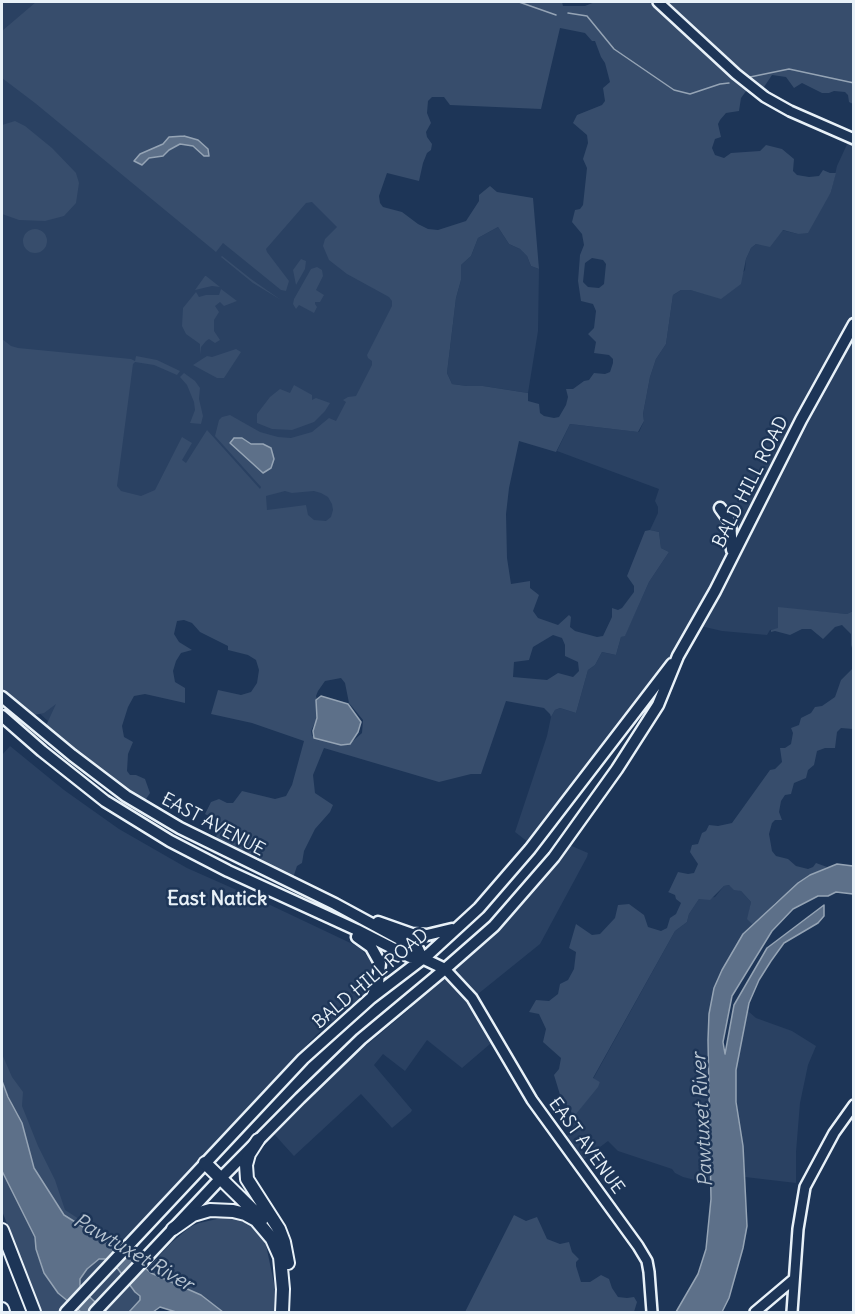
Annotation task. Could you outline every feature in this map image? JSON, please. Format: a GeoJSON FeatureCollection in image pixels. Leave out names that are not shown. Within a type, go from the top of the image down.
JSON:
{"type":"FeatureCollection","features":[{"type":"Feature","properties":{"kind":"highway"},"geometry":{"type":"LineString","coordinates":[[258,1140],[249,1154],[245,1173],[250,1187],[279,1229],[287,1256],[291,1283],[289,1312]]}},
{"type":"Feature","properties":{"kind":"highway"},"geometry":{"type":"LineString","coordinates":[[207,1161],[271,1218]]}},
{"type":"Feature","properties":{"kind":"highway"},"geometry":{"type":"LineString","coordinates":[[223,1176],[267,1225],[280,1257],[282,1312]]}},
{"type":"Feature","properties":{"kind":"highway"},"geometry":{"type":"LineString","coordinates":[[173,1229],[193,1215],[210,1210],[221,1210],[245,1214],[256,1220],[272,1239]]}},
{"type":"Feature","properties":{"kind":"highway"},"geometry":{"type":"LineString","coordinates":[[2,1230],[34,1312]]}},
{"type":"Feature","properties":{"kind":"main road"},"geometry":{"type":"LineString","coordinates":[[658,2],[739,77],[765,97],[790,111],[854,139]]}},
{"type":"Feature","properties":{"kind":"main road","name":"BALD HILL ROAD"},"geometry":{"type":"LineString","coordinates":[[95,1312],[258,1140],[361,1039],[445,969],[507,912],[566,841],[617,769],[658,705],[678,656],[854,324]]}},
{"type":"Feature","properties":{"kind":"main road"},"geometry":{"type":"LineString","coordinates":[[720,508],[730,522],[732,555]]}},
{"type":"Feature","properties":{"kind":"main road","name":"BALD HILL ROAD"},"geometry":{"type":"LineString","coordinates":[[66,1312],[303,1059],[371,998],[422,958],[479,908],[511,872],[678,656]]}},
{"type":"Feature","properties":{"kind":"main road","name":"EAST AVENUE"},"geometry":{"type":"LineString","coordinates":[[2,697],[126,796],[180,828],[335,904],[418,949],[422,958]]}},
{"type":"Feature","properties":{"kind":"main road","name":"EAST AVENUE"},"geometry":{"type":"LineString","coordinates":[[2,716],[79,782],[170,841],[410,957],[422,958],[445,969],[472,998],[532,1100],[638,1246],[649,1272],[652,1312]]}},
{"type":"Feature","properties":{"kind":"main road"},"geometry":{"type":"LineString","coordinates":[[335,904],[412,934],[440,933],[458,927]]}},
{"type":"Feature","properties":{"kind":"main road"},"geometry":{"type":"LineString","coordinates":[[335,921],[377,954],[380,972],[371,998]]}},
{"type":"Feature","properties":{"kind":"main road"},"geometry":{"type":"LineString","coordinates":[[792,1312],[798,1229],[807,1181],[834,1132],[854,1105]]}},
{"type":"Feature","properties":{"kind":"main road"},"geometry":{"type":"LineString","coordinates":[[754,1312],[794,1279]]}},
{"type":"Feature","properties":{"kind":"shaded area"},"geometry":{"type":"Polygon","coordinates":[[[2,2],[318,2],[301,26],[413,298],[360,514],[307,558],[222,459],[61,733],[37,711],[119,495],[17,352],[2,344],[2,2]]]}},
{"type":"Feature","properties":{"kind":"shaded area"},"geometry":{"type":"Polygon","coordinates":[[[36,2],[562,2],[563,6],[585,6],[595,2],[853,2],[853,104],[849,102],[845,92],[822,93],[802,83],[794,88],[786,77],[772,75],[760,93],[749,87],[741,98],[739,111],[726,113],[720,120],[718,124],[721,137],[715,139],[712,148],[715,155],[724,158],[731,153],[760,151],[766,145],[782,149],[794,159],[793,171],[797,175],[819,176],[823,170],[836,173],[831,192],[808,233],[798,234],[783,230],[770,247],[756,244],[751,248],[746,259],[741,284],[721,299],[690,290],[681,290],[673,295],[666,344],[656,359],[650,377],[643,414],[644,421],[638,432],[570,424],[556,452],[519,441],[506,514],[507,558],[511,584],[530,581],[530,588],[539,595],[533,611],[538,618],[558,625],[569,615],[571,617],[570,627],[575,631],[597,637],[603,636],[612,617],[612,608],[618,610],[622,608],[634,592],[634,586],[627,576],[645,531],[659,532],[661,548],[669,552],[649,582],[625,636],[621,637],[616,655],[602,652],[595,665],[588,670],[576,713],[560,708],[555,710],[551,717],[544,708],[506,701],[481,774],[471,774],[439,782],[324,748],[313,775],[315,793],[333,805],[315,829],[291,884],[216,846],[217,825],[215,820],[205,814],[211,802],[219,799],[233,803],[242,791],[275,799],[286,796],[292,785],[304,741],[252,723],[211,714],[218,690],[241,695],[251,692],[257,683],[259,670],[256,660],[248,655],[228,650],[228,646],[200,632],[192,623],[184,620],[177,621],[174,634],[179,642],[192,650],[181,653],[173,671],[175,682],[185,688],[185,703],[145,694],[134,696],[122,726],[124,737],[133,742],[128,754],[127,771],[130,775],[145,779],[150,793],[142,805],[44,730],[56,704],[44,713],[34,715],[23,712],[2,695],[2,339],[18,348],[135,361],[136,356],[157,360],[180,371],[177,375],[154,365],[135,362],[133,364],[117,486],[121,491],[141,496],[155,490],[182,437],[192,443],[182,460],[186,463],[207,430],[260,489],[261,487],[215,436],[219,420],[230,415],[260,432],[291,438],[312,432],[329,418],[336,421],[346,402],[343,400],[356,396],[372,365],[367,355],[392,306],[392,301],[389,297],[347,274],[329,260],[323,246],[325,239],[337,227],[312,202],[306,203],[266,249],[289,281],[286,291],[281,290],[223,243],[216,252],[2,78],[2,31],[36,2]],[[560,28],[541,109],[450,105],[444,97],[432,97],[428,101],[427,113],[431,123],[426,132],[432,144],[423,163],[419,181],[387,173],[379,196],[383,207],[402,212],[428,229],[438,230],[466,221],[479,201],[479,195],[490,186],[497,192],[533,198],[539,269],[531,266],[527,256],[520,249],[509,244],[498,227],[478,238],[471,256],[461,265],[461,280],[456,298],[447,373],[452,384],[528,393],[528,401],[539,404],[540,413],[554,418],[559,417],[566,405],[568,397],[566,389],[573,389],[589,380],[594,373],[610,372],[613,363],[609,355],[594,353],[596,342],[588,334],[594,328],[596,311],[593,304],[581,301],[578,281],[580,255],[584,245],[582,234],[572,222],[575,210],[580,209],[583,205],[587,168],[583,159],[588,143],[587,135],[573,123],[577,115],[602,105],[605,101],[603,88],[610,82],[605,63],[595,41],[592,41],[585,33],[560,28]],[[592,258],[585,263],[583,282],[588,287],[599,288],[604,284],[606,264],[603,260],[592,258]],[[285,491],[266,496],[267,510],[306,505],[308,515],[314,520],[326,521],[331,517],[333,510],[328,497],[314,491],[292,493],[285,491]],[[553,635],[533,647],[529,660],[514,662],[513,677],[547,680],[558,673],[573,677],[579,671],[578,662],[565,656],[565,645],[562,638],[553,635]],[[341,678],[325,681],[316,696],[319,707],[311,731],[312,736],[347,743],[362,733],[363,720],[349,703],[345,683],[341,678]]]}},
{"type":"Feature","properties":{"kind":"shaded area"},"geometry":{"type":"Polygon","coordinates":[[[15,121],[25,126],[52,148],[76,173],[79,183],[76,203],[64,216],[45,221],[19,220],[2,214],[2,125],[15,121]]]}},
{"type":"Feature","properties":{"kind":"shaded area"},"geometry":{"type":"Polygon","coordinates":[[[184,136],[198,140],[208,149],[209,156],[204,156],[193,146],[180,144],[163,156],[149,158],[142,165],[134,161],[140,154],[163,144],[169,137],[184,136]]]}},
{"type":"Feature","properties":{"kind":"shaded area"},"geometry":{"type":"Polygon","coordinates":[[[849,140],[853,142],[853,611],[847,614],[778,608],[778,629],[770,630],[767,635],[722,631],[696,625],[686,643],[532,844],[515,832],[547,736],[551,717],[555,710],[560,708],[576,713],[588,670],[595,665],[602,652],[616,655],[621,637],[625,635],[649,582],[669,552],[661,548],[659,532],[650,530],[658,513],[655,501],[659,489],[557,451],[570,424],[639,432],[644,421],[643,414],[650,377],[656,359],[666,344],[673,295],[681,290],[690,290],[721,298],[745,270],[746,259],[751,248],[756,244],[767,245],[782,230],[798,234],[831,192],[837,166],[849,140]]]}},
{"type":"Feature","properties":{"kind":"shaded area"},"geometry":{"type":"Polygon","coordinates":[[[498,227],[509,244],[520,249],[527,256],[531,266],[539,269],[538,331],[528,393],[452,384],[447,373],[456,298],[461,280],[461,265],[471,256],[478,238],[498,227]]]}},
{"type":"Feature","properties":{"kind":"shaded area"},"geometry":{"type":"Polygon","coordinates":[[[35,229],[40,230],[46,236],[46,246],[40,252],[35,253],[30,252],[24,246],[23,241],[24,236],[30,230],[35,229]]]}},
{"type":"Feature","properties":{"kind":"shaded area"},"geometry":{"type":"Polygon","coordinates":[[[222,256],[251,279],[281,300],[253,283],[222,256]]]}},
{"type":"Feature","properties":{"kind":"shaded area"},"geometry":{"type":"Polygon","coordinates":[[[301,259],[306,261],[305,269],[296,285],[293,270],[301,259]]]}},
{"type":"Feature","properties":{"kind":"shaded area"},"geometry":{"type":"Polygon","coordinates":[[[317,267],[322,270],[323,276],[316,290],[324,295],[320,302],[315,302],[317,307],[314,313],[299,305],[296,309],[293,304],[294,299],[311,269],[317,267]]]}},
{"type":"Feature","properties":{"kind":"shaded area"},"geometry":{"type":"Polygon","coordinates":[[[205,276],[220,287],[212,286],[195,290],[205,276]]]}},
{"type":"Feature","properties":{"kind":"shaded area"},"geometry":{"type":"Polygon","coordinates":[[[221,289],[237,301],[224,306],[220,302],[215,306],[219,312],[214,320],[214,331],[220,340],[215,343],[209,339],[206,341],[201,347],[200,355],[200,344],[186,334],[182,326],[183,308],[196,292],[199,297],[219,295],[221,289]]]}},
{"type":"Feature","properties":{"kind":"shaded area"},"geometry":{"type":"Polygon","coordinates":[[[236,349],[241,352],[224,378],[217,378],[193,365],[207,356],[212,357],[236,349]]]}},
{"type":"Feature","properties":{"kind":"shaded area"},"geometry":{"type":"Polygon","coordinates":[[[184,373],[200,388],[199,399],[203,416],[201,424],[190,423],[195,410],[187,385],[180,377],[184,373]]]}},
{"type":"Feature","properties":{"kind":"shaded area"},"geometry":{"type":"Polygon","coordinates":[[[294,385],[312,395],[312,400],[316,398],[330,403],[325,411],[314,422],[292,430],[272,429],[257,423],[257,414],[270,397],[280,389],[290,393],[294,385]]]}},
{"type":"Feature","properties":{"kind":"shaded area"},"geometry":{"type":"Polygon","coordinates":[[[234,438],[242,438],[251,444],[263,444],[271,448],[274,459],[271,468],[263,473],[230,443],[234,438]]]}},
{"type":"Feature","properties":{"kind":"shaded area"},"geometry":{"type":"Polygon","coordinates":[[[778,607],[847,614],[853,611],[853,651],[851,634],[842,625],[835,627],[823,639],[811,629],[802,629],[790,635],[771,632],[778,628],[778,607]]]}},
{"type":"Feature","properties":{"kind":"shaded area"},"geometry":{"type":"Polygon","coordinates":[[[853,668],[853,729],[841,728],[837,732],[835,748],[817,751],[814,765],[808,770],[806,778],[794,783],[791,794],[785,795],[781,801],[779,812],[782,820],[775,820],[772,823],[769,834],[772,851],[776,856],[808,869],[816,863],[827,867],[810,875],[775,903],[753,925],[747,919],[751,902],[741,891],[734,890],[729,885],[724,886],[710,900],[699,899],[689,914],[687,922],[675,931],[593,1078],[600,1082],[598,1087],[572,1119],[571,1110],[561,1098],[554,1075],[559,1069],[561,1058],[543,1042],[546,1029],[539,1014],[529,1012],[536,1000],[549,1001],[558,994],[560,984],[568,980],[574,969],[576,952],[569,948],[576,924],[592,935],[600,934],[615,918],[618,905],[629,904],[644,915],[648,927],[661,931],[667,928],[670,918],[676,914],[681,903],[675,895],[668,892],[678,872],[694,873],[698,864],[690,852],[692,845],[698,844],[702,833],[709,825],[732,823],[770,770],[775,769],[782,762],[780,748],[791,744],[793,733],[791,728],[799,725],[801,718],[811,713],[815,707],[822,706],[835,697],[841,680],[853,668]]]}},
{"type":"Feature","properties":{"kind":"shaded area"},"geometry":{"type":"Polygon","coordinates":[[[321,696],[348,704],[361,722],[350,744],[341,745],[314,738],[313,731],[317,718],[316,700],[321,696]]]}},
{"type":"Feature","properties":{"kind":"shaded area"},"geometry":{"type":"Polygon","coordinates":[[[10,746],[64,790],[119,829],[187,868],[361,948],[372,963],[374,974],[367,993],[317,1034],[184,1178],[115,1248],[61,1216],[2,1067],[2,755],[10,746]]]}},
{"type":"Feature","properties":{"kind":"shaded area"},"geometry":{"type":"Polygon","coordinates":[[[567,844],[588,853],[587,857],[540,944],[473,998],[497,1038],[462,1068],[427,1040],[405,1071],[383,1054],[374,1065],[412,1110],[411,1112],[392,1128],[361,1094],[294,1156],[274,1134],[356,1054],[411,1008],[409,999],[443,971],[567,844]]]}},
{"type":"Feature","properties":{"kind":"shaded area"},"geometry":{"type":"Polygon","coordinates":[[[837,864],[853,866],[853,894],[836,892],[828,896],[818,896],[793,909],[772,931],[732,996],[723,1042],[725,1054],[734,1005],[767,948],[824,905],[824,916],[818,923],[784,943],[759,980],[749,1003],[736,1070],[736,1102],[743,1146],[747,1226],[729,1298],[722,1312],[676,1312],[698,1274],[706,1249],[711,1199],[708,1040],[709,1014],[714,988],[743,934],[798,883],[810,875],[837,864]]]}},
{"type":"Feature","properties":{"kind":"shaded area"},"geometry":{"type":"Polygon","coordinates":[[[729,885],[741,891],[751,902],[748,919],[753,925],[707,1067],[710,1182],[705,1178],[695,1180],[683,1177],[672,1169],[618,1151],[608,1141],[579,1163],[561,1140],[570,1133],[572,1119],[600,1082],[593,1079],[675,931],[687,922],[689,914],[699,899],[715,897],[724,886],[729,885]]]}},
{"type":"Feature","properties":{"kind":"shaded area"},"geometry":{"type":"Polygon","coordinates":[[[748,1011],[756,1018],[792,1031],[816,1046],[808,1065],[800,1103],[796,1183],[745,1177],[736,1102],[736,1070],[748,1011]]]}},
{"type":"Feature","properties":{"kind":"shaded area"},"geometry":{"type":"Polygon","coordinates":[[[2,1054],[12,1077],[23,1092],[22,1106],[55,1180],[65,1210],[104,1235],[125,1242],[118,1249],[64,1215],[34,1168],[26,1138],[2,1081],[2,1054]]]}},
{"type":"Feature","properties":{"kind":"shaded area"},"geometry":{"type":"Polygon","coordinates":[[[2,1081],[22,1123],[34,1168],[64,1215],[133,1258],[151,1273],[201,1295],[223,1312],[176,1312],[160,1307],[153,1312],[129,1312],[140,1300],[140,1296],[118,1269],[105,1259],[99,1259],[87,1269],[80,1279],[80,1285],[81,1289],[106,1312],[81,1312],[58,1293],[44,1273],[36,1249],[35,1237],[2,1171],[2,1081]]]}},
{"type":"Feature","properties":{"kind":"shaded area"},"geometry":{"type":"Polygon","coordinates":[[[2,1171],[35,1237],[36,1250],[44,1273],[58,1293],[68,1302],[59,1312],[41,1312],[2,1211],[2,1171]]]}},
{"type":"Feature","properties":{"kind":"shaded area"},"geometry":{"type":"Polygon","coordinates":[[[514,1215],[526,1221],[537,1217],[547,1239],[560,1244],[569,1242],[572,1252],[579,1259],[576,1266],[581,1282],[590,1282],[601,1275],[609,1279],[618,1297],[634,1297],[637,1302],[634,1312],[465,1312],[514,1215]]]}},
{"type":"Feature","properties":{"kind":"shaded area"},"geometry":{"type":"Polygon","coordinates":[[[226,1217],[252,1226],[265,1240],[275,1288],[274,1312],[223,1312],[201,1295],[159,1278],[147,1269],[171,1243],[190,1227],[226,1217]]]}},
{"type":"Feature","properties":{"kind":"shaded area"},"geometry":{"type":"Polygon","coordinates":[[[99,1259],[105,1259],[118,1269],[140,1296],[140,1300],[129,1312],[106,1312],[81,1289],[80,1279],[87,1269],[99,1259]]]}},
{"type":"Feature","properties":{"kind":"waterway"},"geometry":{"type":"LineString","coordinates":[[519,2],[556,15]]}},
{"type":"Feature","properties":{"kind":"waterway"},"geometry":{"type":"LineString","coordinates":[[568,13],[587,16],[614,49],[674,90],[690,94],[729,83]]}},
{"type":"Feature","properties":{"kind":"waterway"},"geometry":{"type":"LineString","coordinates":[[750,77],[789,69],[854,83]]}},
{"type":"Feature","properties":{"kind":"district","name":"East Natick"},"geometry":{"type":"Point","coordinates":[217,899]}},
{"type":"Feature","properties":{"kind":"water label","name":"Pawtuxet River"},"geometry":{"type":"Point","coordinates":[703,1120]}},
{"type":"Feature","properties":{"kind":"water label","name":"Pawtuxet River"},"geometry":{"type":"Point","coordinates":[133,1253]}}]}
